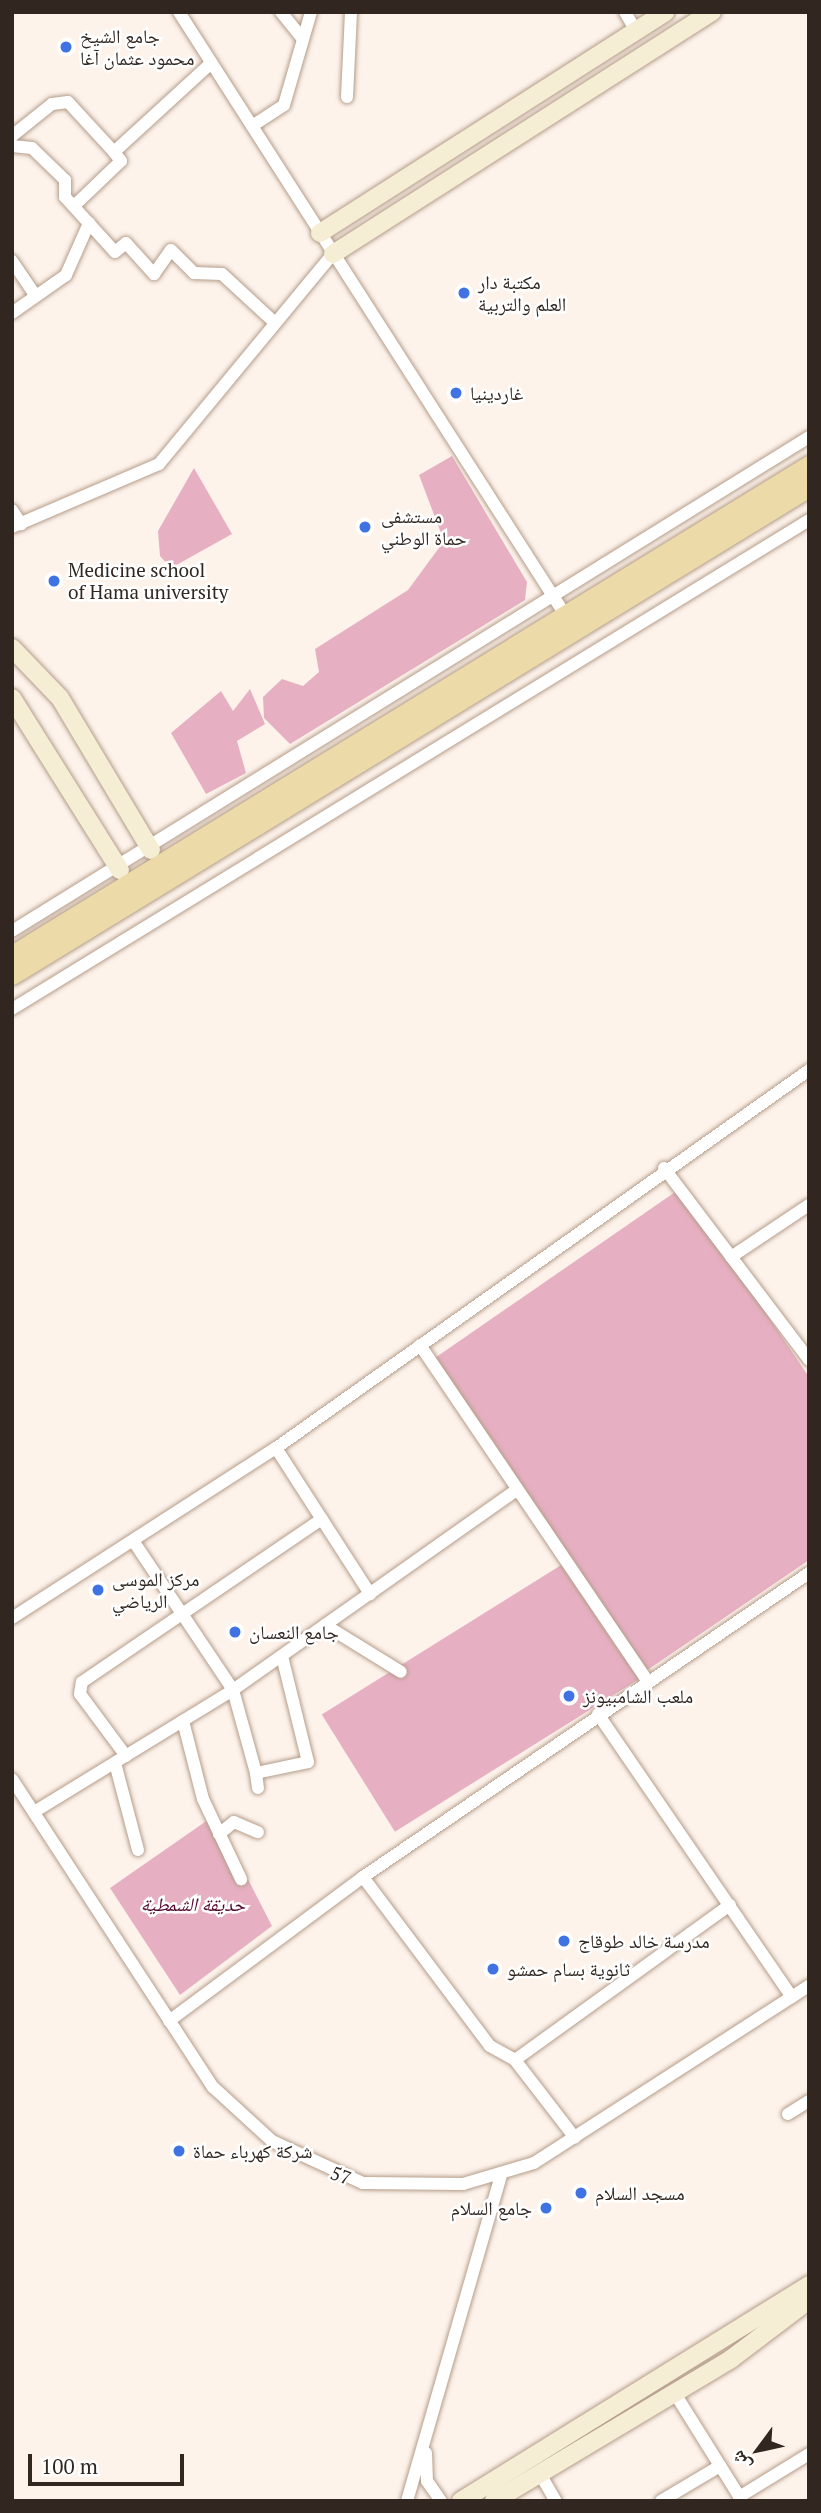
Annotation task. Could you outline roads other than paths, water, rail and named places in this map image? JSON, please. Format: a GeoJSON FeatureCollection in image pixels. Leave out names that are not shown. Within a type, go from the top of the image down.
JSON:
{"type":"FeatureCollection","features":[{"type":"Feature","properties":{"kind":"main road"},"geometry":{"type":"LineString","coordinates":[[320,233],[665,12]]}},
{"type":"Feature","properties":{"kind":"main road"},"geometry":{"type":"LineString","coordinates":[[333,254],[712,12]]}},
{"type":"Feature","properties":{"kind":"main road"},"geometry":{"type":"LineString","coordinates":[[12,955],[809,465]]}},
{"type":"Feature","properties":{"kind":"main road"},"geometry":{"type":"LineString","coordinates":[[12,975],[809,488]]}},
{"type":"Feature","properties":{"kind":"main road"},"geometry":{"type":"LineString","coordinates":[[12,648],[60,698],[150,850]]}},
{"type":"Feature","properties":{"kind":"main road"},"geometry":{"type":"LineString","coordinates":[[12,698],[120,870]]}},
{"type":"Feature","properties":{"kind":"main road"},"geometry":{"type":"LineString","coordinates":[[461,2501],[809,2284]]}},
{"type":"Feature","properties":{"kind":"main road"},"geometry":{"type":"LineString","coordinates":[[494,2501],[674,2392],[809,2300]]}},
{"type":"Feature","properties":{"kind":"street"},"geometry":{"type":"LineString","coordinates":[[179,12],[564,614]]}},
{"type":"Feature","properties":{"kind":"street"},"geometry":{"type":"LineString","coordinates":[[281,12],[302,38]]}},
{"type":"Feature","properties":{"kind":"street"},"geometry":{"type":"LineString","coordinates":[[252,126],[284,105],[311,12]]}},
{"type":"Feature","properties":{"kind":"street"},"geometry":{"type":"LineString","coordinates":[[347,97],[351,12]]}},
{"type":"Feature","properties":{"kind":"street"},"geometry":{"type":"LineString","coordinates":[[625,12],[636,31]]}},
{"type":"Feature","properties":{"kind":"street"},"geometry":{"type":"LineString","coordinates":[[114,152],[211,63]]}},
{"type":"Feature","properties":{"kind":"street"},"geometry":{"type":"LineString","coordinates":[[12,136],[52,104],[68,102],[114,152],[121,161],[74,206]]}},
{"type":"Feature","properties":{"kind":"street"},"geometry":{"type":"LineString","coordinates":[[12,145],[32,148],[65,180],[65,197],[114,252],[126,243],[154,274],[170,250],[194,272],[222,274],[274,321]]}},
{"type":"Feature","properties":{"kind":"street"},"geometry":{"type":"LineString","coordinates":[[12,313],[66,275],[89,223]]}},
{"type":"Feature","properties":{"kind":"street"},"geometry":{"type":"LineString","coordinates":[[12,510],[17,526],[159,464],[250,360],[274,321],[333,254]]}},
{"type":"Feature","properties":{"kind":"street"},"geometry":{"type":"LineString","coordinates":[[15,271],[35,295]]}},
{"type":"Feature","properties":{"kind":"street"},"geometry":{"type":"LineString","coordinates":[[12,931],[120,870],[551,594],[809,437]]}},
{"type":"Feature","properties":{"kind":"street"},"geometry":{"type":"LineString","coordinates":[[12,1009],[809,520]]}},
{"type":"Feature","properties":{"kind":"street"},"geometry":{"type":"LineString","coordinates":[[12,1619],[276,1448],[664,1168],[809,1070]]}},
{"type":"Feature","properties":{"kind":"street"},"geometry":{"type":"LineString","coordinates":[[664,1168],[809,1360]]}},
{"type":"Feature","properties":{"kind":"street"},"geometry":{"type":"LineString","coordinates":[[732,1257],[809,1205]]}},
{"type":"Feature","properties":{"kind":"street"},"geometry":{"type":"LineString","coordinates":[[420,1345],[647,1680]]}},
{"type":"Feature","properties":{"kind":"street"},"geometry":{"type":"LineString","coordinates":[[276,1448],[370,1594]]}},
{"type":"Feature","properties":{"kind":"street"},"geometry":{"type":"LineString","coordinates":[[34,1812],[233,1690],[516,1490]]}},
{"type":"Feature","properties":{"kind":"street"},"geometry":{"type":"LineString","coordinates":[[138,1850],[120,1759],[78,1688],[322,1520]]}},
{"type":"Feature","properties":{"kind":"street"},"geometry":{"type":"LineString","coordinates":[[134,1542],[233,1690],[258,1788]]}},
{"type":"Feature","properties":{"kind":"street"},"geometry":{"type":"LineString","coordinates":[[169,2021],[363,1877],[647,1680],[809,1573]]}},
{"type":"Feature","properties":{"kind":"street"},"geometry":{"type":"LineString","coordinates":[[325,1625],[401,1672]]}},
{"type":"Feature","properties":{"kind":"street"},"geometry":{"type":"LineString","coordinates":[[256,1773],[308,1762],[282,1656]]}},
{"type":"Feature","properties":{"kind":"street"},"geometry":{"type":"LineString","coordinates":[[598,1714],[792,1997]]}},
{"type":"Feature","properties":{"kind":"street"},"geometry":{"type":"LineString","coordinates":[[183,1721],[203,1799],[241,1879]]}},
{"type":"Feature","properties":{"kind":"street","name":"57"},"geometry":{"type":"LineString","coordinates":[[12,1779],[169,2021],[233,2109],[272,2141],[325,2170],[382,2188],[501,2176],[575,2138],[809,1986]]}},
{"type":"Feature","properties":{"kind":"street"},"geometry":{"type":"LineString","coordinates":[[219,1834],[234,1822],[258,1832]]}},
{"type":"Feature","properties":{"kind":"street"},"geometry":{"type":"LineString","coordinates":[[363,1877],[490,2046],[515,2060],[575,2138]]}},
{"type":"Feature","properties":{"kind":"street"},"geometry":{"type":"LineString","coordinates":[[515,2060],[730,1905]]}},
{"type":"Feature","properties":{"kind":"street"},"geometry":{"type":"LineString","coordinates":[[788,2114],[809,2101]]}},
{"type":"Feature","properties":{"kind":"street"},"geometry":{"type":"LineString","coordinates":[[407,2501],[501,2176]]}},
{"type":"Feature","properties":{"kind":"street"},"geometry":{"type":"LineString","coordinates":[[674,2392],[741,2499],[809,2454]]}},
{"type":"Feature","properties":{"kind":"street"},"geometry":{"type":"LineString","coordinates":[[426,2439],[427,2481],[441,2501]]}},
{"type":"Feature","properties":{"kind":"street"},"geometry":{"type":"LineString","coordinates":[[661,2501],[720,2466]]}},
{"type":"Feature","properties":{"kind":"street"},"geometry":{"type":"LineString","coordinates":[[539,2472],[556,2501]]}},
{"type":"Feature","properties":{"kind":"place","name":"جامع الشيخ محمود عثمان آغا"},"geometry":{"type":"Point","coordinates":[66,47]}},
{"type":"Feature","properties":{"kind":"place","name":"مكتبة دار العلم والتربية"},"geometry":{"type":"Point","coordinates":[464,293]}},
{"type":"Feature","properties":{"kind":"place","name":"غاردينيا"},"geometry":{"type":"Point","coordinates":[456,393]}},
{"type":"Feature","properties":{"kind":"place","name":"مستشفى حماة الوطني"},"geometry":{"type":"Point","coordinates":[365,527]}},
{"type":"Feature","properties":{"kind":"place","name":"Medicine school of Hama university"},"geometry":{"type":"Point","coordinates":[54,581]}},
{"type":"Feature","properties":{"kind":"place","name":"مركز الموسى الرياضي"},"geometry":{"type":"Point","coordinates":[98,1590]}},
{"type":"Feature","properties":{"kind":"place","name":"جامع النعسان"},"geometry":{"type":"Point","coordinates":[235,1632]}},
{"type":"Feature","properties":{"kind":"place","name":"ملعب الشامبيونز"},"geometry":{"type":"Point","coordinates":[569,1696]}},
{"type":"Feature","properties":{"kind":"place","name":"مدرسة خالد طوقاج"},"geometry":{"type":"Point","coordinates":[564,1941]}},
{"type":"Feature","properties":{"kind":"place","name":"ثانوية بسام حمشو"},"geometry":{"type":"Point","coordinates":[493,1969]}},
{"type":"Feature","properties":{"kind":"place","name":"شركة كهرباء حماة"},"geometry":{"type":"Point","coordinates":[179,2151]}},
{"type":"Feature","properties":{"kind":"place","name":"مسجد السلام"},"geometry":{"type":"Point","coordinates":[581,2193]}},
{"type":"Feature","properties":{"kind":"place","name":"جامع السلام"},"geometry":{"type":"Point","coordinates":[546,2208]}},
{"type":"Feature","properties":{"kind":"park label","name":"حديقة الشمطية"},"geometry":{"type":"Point","coordinates":[193,1904]}}]}
